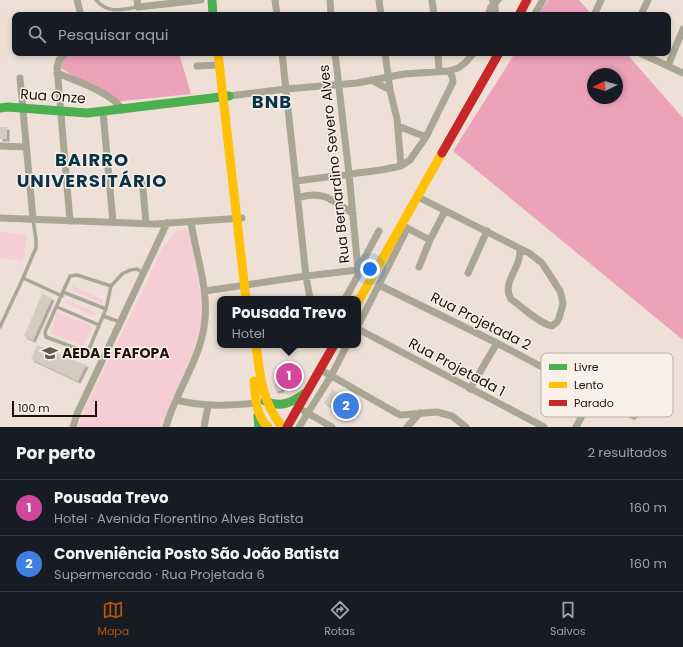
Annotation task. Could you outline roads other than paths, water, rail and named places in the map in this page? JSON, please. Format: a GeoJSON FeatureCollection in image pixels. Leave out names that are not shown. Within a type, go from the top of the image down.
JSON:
{"type":"FeatureCollection","features":[{"type":"Feature","properties":{"kind":"main road"},"geometry":{"type":"LineString","coordinates":[[212,0],[213,12]]}},
{"type":"Feature","properties":{"kind":"main road"},"geometry":{"type":"LineString","coordinates":[[218,0],[220,12]]}},
{"type":"Feature","properties":{"kind":"main road"},"geometry":{"type":"LineString","coordinates":[[521,12],[527,0]]}},
{"type":"Feature","properties":{"kind":"main road"},"geometry":{"type":"LineString","coordinates":[[218,56],[226,96]]}},
{"type":"Feature","properties":{"kind":"main road"},"geometry":{"type":"LineString","coordinates":[[224,56],[226,96],[239,218],[247,284],[250,296]]}},
{"type":"Feature","properties":{"kind":"main road"},"geometry":{"type":"LineString","coordinates":[[361,297],[404,227],[418,197],[497,56]]}},
{"type":"Feature","properties":{"kind":"main road","name":"Rua Onze"},"geometry":{"type":"LineString","coordinates":[[0,108],[23,108],[87,113],[122,110],[226,96]]}},
{"type":"Feature","properties":{"kind":"main road"},"geometry":{"type":"LineString","coordinates":[[246,296],[247,284]]}},
{"type":"Feature","properties":{"kind":"main road"},"geometry":{"type":"LineString","coordinates":[[252,348],[261,402],[258,416],[259,427]]}},
{"type":"Feature","properties":{"kind":"main road"},"geometry":{"type":"LineString","coordinates":[[256,348],[258,382]]}},
{"type":"Feature","properties":{"kind":"main road"},"geometry":{"type":"LineString","coordinates":[[287,427],[332,348]]}},
{"type":"Feature","properties":{"kind":"main road"},"geometry":{"type":"LineString","coordinates":[[261,402],[277,406],[284,405],[294,401],[309,389]]}},
{"type":"Feature","properties":{"kind":"main road"},"geometry":{"type":"LineString","coordinates":[[261,402],[271,412],[282,427]]}},
{"type":"Feature","properties":{"kind":"main road"},"geometry":{"type":"LineString","coordinates":[[258,416],[262,423],[268,427]]}},
{"type":"Feature","properties":{"kind":"street"},"geometry":{"type":"LineString","coordinates":[[77,0],[80,12]]}},
{"type":"Feature","properties":{"kind":"street"},"geometry":{"type":"LineString","coordinates":[[137,3],[201,0]]}},
{"type":"Feature","properties":{"kind":"street"},"geometry":{"type":"LineString","coordinates":[[276,0],[277,12]]}},
{"type":"Feature","properties":{"kind":"street"},"geometry":{"type":"LineString","coordinates":[[330,0],[332,12]]}},
{"type":"Feature","properties":{"kind":"street"},"geometry":{"type":"LineString","coordinates":[[379,0],[381,12]]}},
{"type":"Feature","properties":{"kind":"street"},"geometry":{"type":"LineString","coordinates":[[432,0],[434,12]]}},
{"type":"Feature","properties":{"kind":"street"},"geometry":{"type":"LineString","coordinates":[[536,12],[543,0]]}},
{"type":"Feature","properties":{"kind":"street"},"geometry":{"type":"LineString","coordinates":[[595,12],[601,0]]}},
{"type":"Feature","properties":{"kind":"street"},"geometry":{"type":"LineString","coordinates":[[642,12],[648,0]]}},
{"type":"Feature","properties":{"kind":"street"},"geometry":{"type":"LineString","coordinates":[[488,12],[495,1]]}},
{"type":"Feature","properties":{"kind":"street"},"geometry":{"type":"LineString","coordinates":[[495,1],[495,12]]}},
{"type":"Feature","properties":{"kind":"street"},"geometry":{"type":"LineString","coordinates":[[668,66],[683,29]]}},
{"type":"Feature","properties":{"kind":"street"},"geometry":{"type":"LineString","coordinates":[[64,56],[58,64],[57,73],[70,221]]}},
{"type":"Feature","properties":{"kind":"street"},"geometry":{"type":"LineString","coordinates":[[282,56],[296,180],[301,197],[306,276],[309,296]]}},
{"type":"Feature","properties":{"kind":"street","name":"Rua Bernardino Severo Alves"},"geometry":{"type":"LineString","coordinates":[[336,56],[359,271]]}},
{"type":"Feature","properties":{"kind":"street"},"geometry":{"type":"LineString","coordinates":[[385,56],[390,90],[398,126],[401,166]]}},
{"type":"Feature","properties":{"kind":"street"},"geometry":{"type":"LineString","coordinates":[[438,56],[439,70]]}},
{"type":"Feature","properties":{"kind":"street"},"geometry":{"type":"LineString","coordinates":[[226,96],[339,85],[404,74],[439,70],[449,71],[458,68],[471,56]]}},
{"type":"Feature","properties":{"kind":"street"},"geometry":{"type":"LineString","coordinates":[[646,56],[683,73]]}},
{"type":"Feature","properties":{"kind":"street"},"geometry":{"type":"LineString","coordinates":[[197,66],[219,65]]}},
{"type":"Feature","properties":{"kind":"street"},"geometry":{"type":"LineString","coordinates":[[296,180],[401,166],[410,160],[426,137],[453,82],[449,71]]}},
{"type":"Feature","properties":{"kind":"street"},"geometry":{"type":"LineString","coordinates":[[57,73],[114,100],[119,104],[122,110]]}},
{"type":"Feature","properties":{"kind":"street"},"geometry":{"type":"LineString","coordinates":[[20,78],[32,220]]}},
{"type":"Feature","properties":{"kind":"street"},"geometry":{"type":"LineString","coordinates":[[371,80],[390,90]]}},
{"type":"Feature","properties":{"kind":"street"},"geometry":{"type":"LineString","coordinates":[[103,112],[113,222]]}},
{"type":"Feature","properties":{"kind":"street"},"geometry":{"type":"LineString","coordinates":[[398,126],[426,137]]}},
{"type":"Feature","properties":{"kind":"street"},"geometry":{"type":"LineString","coordinates":[[0,146],[26,147]]}},
{"type":"Feature","properties":{"kind":"street"},"geometry":{"type":"LineString","coordinates":[[142,178],[146,223]]}},
{"type":"Feature","properties":{"kind":"street"},"geometry":{"type":"LineString","coordinates":[[301,197],[314,194],[324,196],[353,214]]}},
{"type":"Feature","properties":{"kind":"street"},"geometry":{"type":"LineString","coordinates":[[418,197],[487,231],[520,250],[529,253],[542,263],[560,291],[563,304],[557,322],[552,326],[536,318],[511,299],[508,294],[507,291],[518,262],[520,250]]}},
{"type":"Feature","properties":{"kind":"street"},"geometry":{"type":"LineString","coordinates":[[419,267],[430,240],[445,211]]}},
{"type":"Feature","properties":{"kind":"street"},"geometry":{"type":"LineString","coordinates":[[0,218],[167,224],[239,218]]}},
{"type":"Feature","properties":{"kind":"street"},"geometry":{"type":"LineString","coordinates":[[166,427],[176,400],[194,362],[204,327],[206,309],[205,291],[190,222]]}},
{"type":"Feature","properties":{"kind":"street"},"geometry":{"type":"LineString","coordinates":[[73,427],[77,414],[167,224]]}},
{"type":"Feature","properties":{"kind":"street"},"geometry":{"type":"LineString","coordinates":[[361,320],[398,248],[404,227],[430,240]]}},
{"type":"Feature","properties":{"kind":"street"},"geometry":{"type":"LineString","coordinates":[[346,296],[379,231]]}},
{"type":"Feature","properties":{"kind":"street"},"geometry":{"type":"LineString","coordinates":[[468,273],[487,231]]}},
{"type":"Feature","properties":{"kind":"street"},"geometry":{"type":"LineString","coordinates":[[205,291],[306,276],[359,271],[372,277]]}},
{"type":"Feature","properties":{"kind":"street","name":"Rua Projetada 2"},"geometry":{"type":"LineString","coordinates":[[379,285],[497,343],[541,367]]}},
{"type":"Feature","properties":{"kind":"street","name":"Rua Projetada 1"},"geometry":{"type":"LineString","coordinates":[[361,331],[544,427]]}},
{"type":"Feature","properties":{"kind":"street"},"geometry":{"type":"LineString","coordinates":[[470,389],[497,343]]}},
{"type":"Feature","properties":{"kind":"street"},"geometry":{"type":"LineString","coordinates":[[299,427],[331,376],[345,348]]}},
{"type":"Feature","properties":{"kind":"street"},"geometry":{"type":"LineString","coordinates":[[321,370],[400,415],[405,416],[437,412],[452,416],[466,427]]}},
{"type":"Feature","properties":{"kind":"street"},"geometry":{"type":"LineString","coordinates":[[176,400],[208,406],[261,402]]}},
{"type":"Feature","properties":{"kind":"street"},"geometry":{"type":"LineString","coordinates":[[204,427],[208,406]]}},
{"type":"Feature","properties":{"kind":"street"},"geometry":{"type":"LineString","coordinates":[[298,408],[332,427]]}},
{"type":"Feature","properties":{"kind":"street"},"geometry":{"type":"LineString","coordinates":[[407,427],[420,413]]}},
{"type":"Feature","properties":{"kind":"street"},"geometry":{"type":"LineString","coordinates":[[576,427],[582,417]]}},
{"type":"Feature","properties":{"kind":"lane"},"geometry":{"type":"LineString","coordinates":[[96,0],[104,7],[112,10],[137,3]]}},
{"type":"Feature","properties":{"kind":"lane"},"geometry":{"type":"LineString","coordinates":[[0,328],[36,248],[32,220]]}},
{"type":"Feature","properties":{"kind":"lane"},"geometry":{"type":"LineString","coordinates":[[111,286],[73,274],[69,277],[64,292],[45,332],[46,338],[86,352],[89,349],[106,309],[111,286],[122,274],[130,270],[137,269],[143,273]]}},
{"type":"Feature","properties":{"kind":"lane"},"geometry":{"type":"LineString","coordinates":[[23,278],[62,296]]}},
{"type":"Feature","properties":{"kind":"lane"},"geometry":{"type":"LineString","coordinates":[[64,292],[106,309]]}},
{"type":"Feature","properties":{"kind":"lane"},"geometry":{"type":"LineString","coordinates":[[57,307],[99,325]]}},
{"type":"Feature","properties":{"kind":"lane"},"geometry":{"type":"LineString","coordinates":[[103,316],[120,322]]}},
{"type":"Feature","properties":{"kind":"place","name":"AEDA E FAFOPA"},"geometry":{"type":"Point","coordinates":[50,353]}},
{"type":"Feature","properties":{"kind":"place","name":"Pousada Trevo"},"geometry":{"type":"Point","coordinates":[289,376]}},
{"type":"Feature","properties":{"kind":"place","name":"Conveniência Posto São João Batista"},"geometry":{"type":"Point","coordinates":[346,406]}},
{"type":"Feature","properties":{"kind":"district","name":"BNB"},"geometry":{"type":"Point","coordinates":[272,101]}},
{"type":"Feature","properties":{"kind":"district","name":"BAIRRO UNIVERSITÁRIO"},"geometry":{"type":"Point","coordinates":[92,169]}}]}
